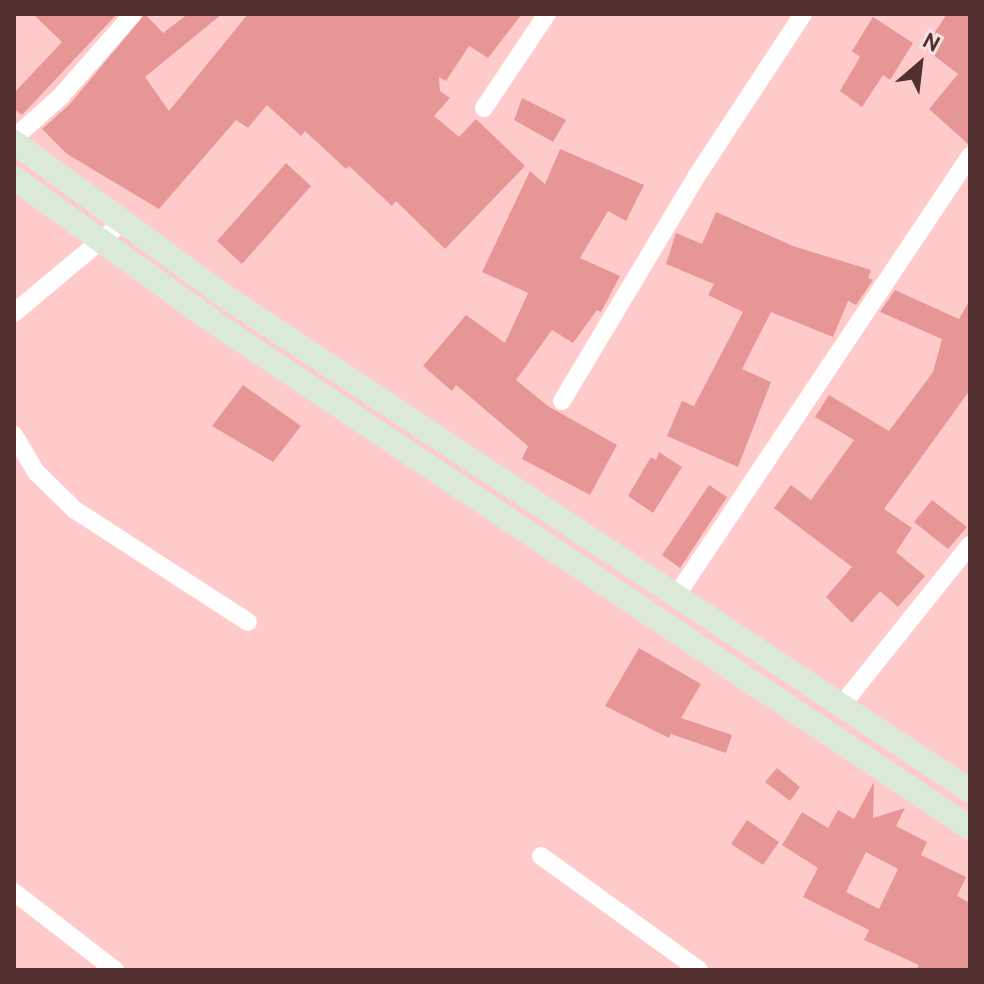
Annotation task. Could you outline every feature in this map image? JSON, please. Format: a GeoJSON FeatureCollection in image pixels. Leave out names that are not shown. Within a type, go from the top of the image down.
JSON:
{"type":"FeatureCollection","features":[{"type":"Feature","properties":{"kind":"main road"},"geometry":{"type":"LineString","coordinates":[[14,140],[226,297],[678,593],[970,791]]}},
{"type":"Feature","properties":{"kind":"main road"},"geometry":{"type":"LineString","coordinates":[[14,178],[102,243],[970,828]]}},
{"type":"Feature","properties":{"kind":"street"},"geometry":{"type":"LineString","coordinates":[[14,140],[69,88],[133,14]]}},
{"type":"Feature","properties":{"kind":"street"},"geometry":{"type":"LineString","coordinates":[[484,108],[547,14]]}},
{"type":"Feature","properties":{"kind":"street"},"geometry":{"type":"LineString","coordinates":[[562,401],[696,177],[803,14]]}},
{"type":"Feature","properties":{"kind":"street"},"geometry":{"type":"LineString","coordinates":[[678,593],[970,156]]}},
{"type":"Feature","properties":{"kind":"street"},"geometry":{"type":"LineString","coordinates":[[14,313],[102,243],[123,222]]}},
{"type":"Feature","properties":{"kind":"street"},"geometry":{"type":"LineString","coordinates":[[14,435],[36,472],[75,510],[248,622]]}},
{"type":"Feature","properties":{"kind":"street"},"geometry":{"type":"LineString","coordinates":[[841,706],[970,545]]}},
{"type":"Feature","properties":{"kind":"street"},"geometry":{"type":"LineString","coordinates":[[541,856],[699,970]]}},
{"type":"Feature","properties":{"kind":"street"},"geometry":{"type":"LineString","coordinates":[[14,892],[106,968]]}},
{"type":"Feature","properties":{"kind":"building"},"geometry":{"type":"Polygon","coordinates":[[[33,14],[117,14],[22,115],[14,109],[14,93],[62,42],[33,14]]]}},
{"type":"Feature","properties":{"kind":"building"},"geometry":{"type":"Polygon","coordinates":[[[145,14],[163,33],[188,14],[222,14],[145,77],[169,111],[248,14],[522,14],[488,58],[469,46],[446,81],[439,77],[440,91],[450,98],[434,116],[459,137],[476,119],[525,166],[445,249],[396,201],[392,206],[349,166],[346,169],[305,131],[301,136],[267,105],[248,128],[236,120],[159,209],[67,154],[42,129],[69,105],[145,14]]]}},
{"type":"Feature","properties":{"kind":"building"},"geometry":{"type":"Polygon","coordinates":[[[947,14],[970,14],[968,144],[929,109],[958,74],[924,48],[947,14]]]}},
{"type":"Feature","properties":{"kind":"building"},"geometry":{"type":"Polygon","coordinates":[[[873,17],[913,43],[890,80],[883,75],[862,107],[840,91],[860,57],[852,51],[873,17]]]}},
{"type":"Feature","properties":{"kind":"building"},"geometry":{"type":"Polygon","coordinates":[[[522,98],[566,120],[553,142],[514,120],[522,98]]]}},
{"type":"Feature","properties":{"kind":"building"},"geometry":{"type":"Polygon","coordinates":[[[560,149],[644,185],[626,221],[608,211],[580,258],[620,276],[601,312],[597,310],[573,343],[552,330],[516,380],[548,406],[617,445],[590,495],[522,459],[528,446],[456,385],[452,391],[423,366],[466,315],[505,343],[528,293],[482,272],[530,171],[545,184],[560,149]]]}},
{"type":"Feature","properties":{"kind":"building"},"geometry":{"type":"Polygon","coordinates":[[[286,163],[311,186],[242,264],[217,241],[286,163]]]}},
{"type":"Feature","properties":{"kind":"building"},"geometry":{"type":"Polygon","coordinates":[[[716,212],[793,246],[871,270],[868,278],[873,280],[856,305],[848,301],[833,337],[771,312],[742,369],[771,382],[738,467],[667,436],[682,401],[694,406],[743,312],[708,295],[714,284],[666,264],[676,233],[702,244],[716,212]]]}},
{"type":"Feature","properties":{"kind":"building"},"geometry":{"type":"Polygon","coordinates":[[[895,290],[959,319],[970,300],[970,390],[884,509],[912,528],[896,552],[925,576],[898,607],[880,591],[852,623],[826,597],[852,567],[774,508],[791,485],[811,500],[854,440],[815,417],[829,395],[889,431],[933,372],[942,339],[880,312],[895,290]]]}},
{"type":"Feature","properties":{"kind":"building"},"geometry":{"type":"Polygon","coordinates":[[[243,385],[301,426],[273,462],[212,426],[243,385]]]}},
{"type":"Feature","properties":{"kind":"building"},"geometry":{"type":"Polygon","coordinates":[[[659,452],[682,467],[653,513],[628,496],[651,457],[656,460],[659,452]]]}},
{"type":"Feature","properties":{"kind":"building"},"geometry":{"type":"Polygon","coordinates":[[[709,485],[727,497],[680,568],[662,555],[709,485]]]}},
{"type":"Feature","properties":{"kind":"building"},"geometry":{"type":"Polygon","coordinates":[[[932,500],[967,527],[948,549],[914,522],[932,500]]]}},
{"type":"Feature","properties":{"kind":"building"},"geometry":{"type":"Polygon","coordinates":[[[639,648],[701,684],[681,718],[732,735],[726,753],[671,734],[669,738],[605,706],[639,648]]]}},
{"type":"Feature","properties":{"kind":"building"},"geometry":{"type":"Polygon","coordinates":[[[777,768],[800,787],[790,801],[765,782],[777,768]]]}},
{"type":"Feature","properties":{"kind":"building"},"geometry":{"type":"Polygon","coordinates":[[[874,782],[873,818],[905,808],[896,826],[927,842],[921,855],[966,877],[957,896],[970,903],[970,970],[916,970],[919,965],[864,940],[869,930],[803,897],[818,868],[782,845],[802,812],[828,828],[838,810],[854,819],[874,782]],[[866,852],[846,892],[879,909],[898,869],[866,852]]]}},
{"type":"Feature","properties":{"kind":"building"},"geometry":{"type":"Polygon","coordinates":[[[747,820],[779,842],[763,865],[731,844],[747,820]]]}}]}
